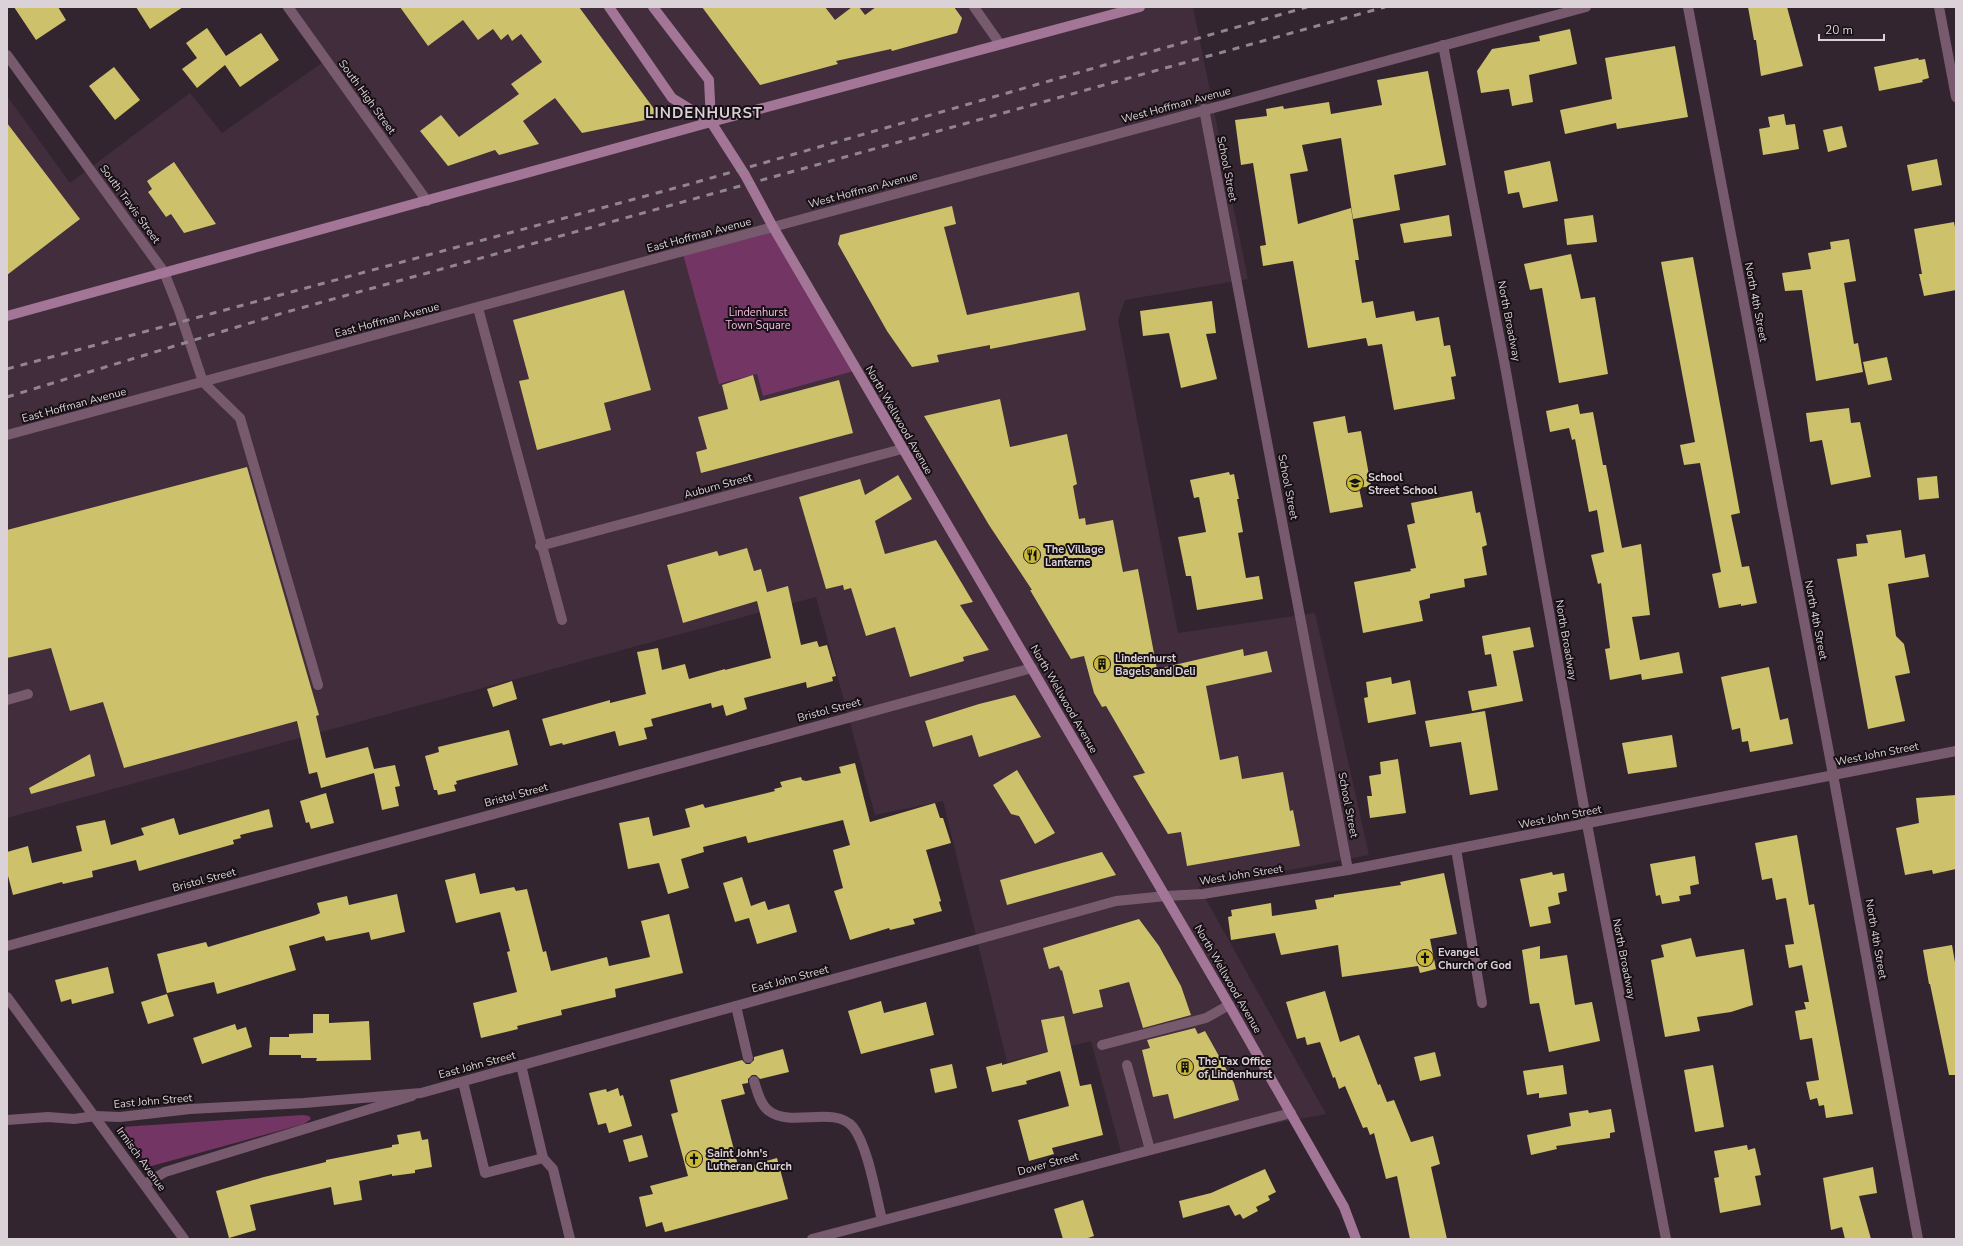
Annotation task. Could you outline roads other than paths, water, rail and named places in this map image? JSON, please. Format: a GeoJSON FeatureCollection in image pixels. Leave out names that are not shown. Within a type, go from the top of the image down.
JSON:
{"type":"FeatureCollection","features":[{"type":"Feature","properties":{"kind":"main road"},"geometry":{"type":"LineString","coordinates":[[609,7],[672,98],[711,122]]}},
{"type":"Feature","properties":{"kind":"main road"},"geometry":{"type":"LineString","coordinates":[[653,7],[710,80],[711,122]]}},
{"type":"Feature","properties":{"kind":"main road"},"geometry":{"type":"LineString","coordinates":[[7,316],[711,122],[1140,7]]}},
{"type":"Feature","properties":{"kind":"main road","name":"North Wellwood Avenue"},"geometry":{"type":"LineString","coordinates":[[711,122],[745,175],[773,227],[902,449],[1229,1005],[1344,1207],[1356,1239]]}},
{"type":"Feature","properties":{"kind":"street","name":"South High Street"},"geometry":{"type":"LineString","coordinates":[[288,7],[427,201]]}},
{"type":"Feature","properties":{"kind":"street"},"geometry":{"type":"LineString","coordinates":[[974,7],[1000,44]]}},
{"type":"Feature","properties":{"kind":"street","name":"West Hoffman Avenue"},"geometry":{"type":"LineString","coordinates":[[773,227],[1204,109],[1586,7]]}},
{"type":"Feature","properties":{"kind":"street","name":"North 4th Street"},"geometry":{"type":"LineString","coordinates":[[1688,7],[1834,775],[1918,1239]]}},
{"type":"Feature","properties":{"kind":"street"},"geometry":{"type":"LineString","coordinates":[[1938,7],[1956,97]]}},
{"type":"Feature","properties":{"kind":"street","name":"North Broadway"},"geometry":{"type":"LineString","coordinates":[[1443,45],[1505,366],[1587,824],[1666,1239]]}},
{"type":"Feature","properties":{"kind":"street","name":"South Travis Street"},"geometry":{"type":"LineString","coordinates":[[7,55],[164,272],[180,310],[203,382]]}},
{"type":"Feature","properties":{"kind":"street","name":"School Street"},"geometry":{"type":"LineString","coordinates":[[1204,109],[1348,870]]}},
{"type":"Feature","properties":{"kind":"street","name":"East Hoffman Avenue"},"geometry":{"type":"LineString","coordinates":[[7,435],[773,227]]}},
{"type":"Feature","properties":{"kind":"street"},"geometry":{"type":"LineString","coordinates":[[478,308],[540,546],[562,620]]}},
{"type":"Feature","properties":{"kind":"street"},"geometry":{"type":"LineString","coordinates":[[203,382],[240,418],[318,685]]}},
{"type":"Feature","properties":{"kind":"street","name":"Auburn Street"},"geometry":{"type":"LineString","coordinates":[[540,546],[902,449]]}},
{"type":"Feature","properties":{"kind":"street","name":"Bristol Street"},"geometry":{"type":"LineString","coordinates":[[7,946],[1032,668]]}},
{"type":"Feature","properties":{"kind":"street"},"geometry":{"type":"LineString","coordinates":[[7,700],[28,694]]}},
{"type":"Feature","properties":{"kind":"street","name":"West John Street"},"geometry":{"type":"LineString","coordinates":[[1166,896],[1203,894],[1348,870],[1956,751]]}},
{"type":"Feature","properties":{"kind":"street"},"geometry":{"type":"LineString","coordinates":[[1456,849],[1482,1003]]}},
{"type":"Feature","properties":{"kind":"street","name":"East John Street"},"geometry":{"type":"LineString","coordinates":[[145,1184],[165,1172],[421,1093],[1116,901],[1166,896]]}},
{"type":"Feature","properties":{"kind":"street","name":"Irmisch Avenue"},"geometry":{"type":"LineString","coordinates":[[7,997],[184,1239]]}},
{"type":"Feature","properties":{"kind":"street"},"geometry":{"type":"LineString","coordinates":[[1102,1045],[1206,1018],[1229,1005]]}},
{"type":"Feature","properties":{"kind":"street"},"geometry":{"type":"LineString","coordinates":[[736,1006],[748,1058]]}},
{"type":"Feature","properties":{"kind":"street"},"geometry":{"type":"LineString","coordinates":[[1127,1065],[1150,1150]]}},
{"type":"Feature","properties":{"kind":"street"},"geometry":{"type":"LineString","coordinates":[[521,1066],[543,1158],[553,1169],[570,1239]]}},
{"type":"Feature","properties":{"kind":"street"},"geometry":{"type":"LineString","coordinates":[[754,1081],[758,1095],[768,1110],[782,1118],[838,1118],[853,1127],[864,1148],[882,1220]]}},
{"type":"Feature","properties":{"kind":"street"},"geometry":{"type":"LineString","coordinates":[[463,1082],[484,1173],[543,1158]]}},
{"type":"Feature","properties":{"kind":"street","name":"East John Street"},"geometry":{"type":"LineString","coordinates":[[7,1120],[48,1117],[74,1119],[95,1116],[120,1117],[190,1109],[304,1103],[421,1093]]}},
{"type":"Feature","properties":{"kind":"street","name":"Dover Street"},"geometry":{"type":"LineString","coordinates":[[812,1239],[1291,1113]]}},
{"type":"Feature","properties":{"kind":"railway"},"geometry":{"type":"LineString","coordinates":[[7,369],[690,184],[1307,7]]}},
{"type":"Feature","properties":{"kind":"railway"},"geometry":{"type":"LineString","coordinates":[[7,397],[283,313],[1385,7]]}},
{"type":"Feature","properties":{"kind":"place","name":"School Street School"},"geometry":{"type":"Point","coordinates":[1355,483]}},
{"type":"Feature","properties":{"kind":"place","name":"The Village Lanterne"},"geometry":{"type":"Point","coordinates":[1032,555]}},
{"type":"Feature","properties":{"kind":"place","name":"Lindenhurst Bagels and Deli"},"geometry":{"type":"Point","coordinates":[1102,664]}},
{"type":"Feature","properties":{"kind":"place","name":"Evangel Church of God"},"geometry":{"type":"Point","coordinates":[1425,958]}},
{"type":"Feature","properties":{"kind":"place","name":"The Tax Office of Lindenhurst"},"geometry":{"type":"Point","coordinates":[1185,1067]}},
{"type":"Feature","properties":{"kind":"place","name":"Saint John's Lutheran Church"},"geometry":{"type":"Point","coordinates":[694,1159]}},
{"type":"Feature","properties":{"kind":"district","name":"LINDENHURST"},"geometry":{"type":"Point","coordinates":[704,113]}},
{"type":"Feature","properties":{"kind":"park label","name":"Lindenhurst Town Square"},"geometry":{"type":"Point","coordinates":[758,318]}}]}
